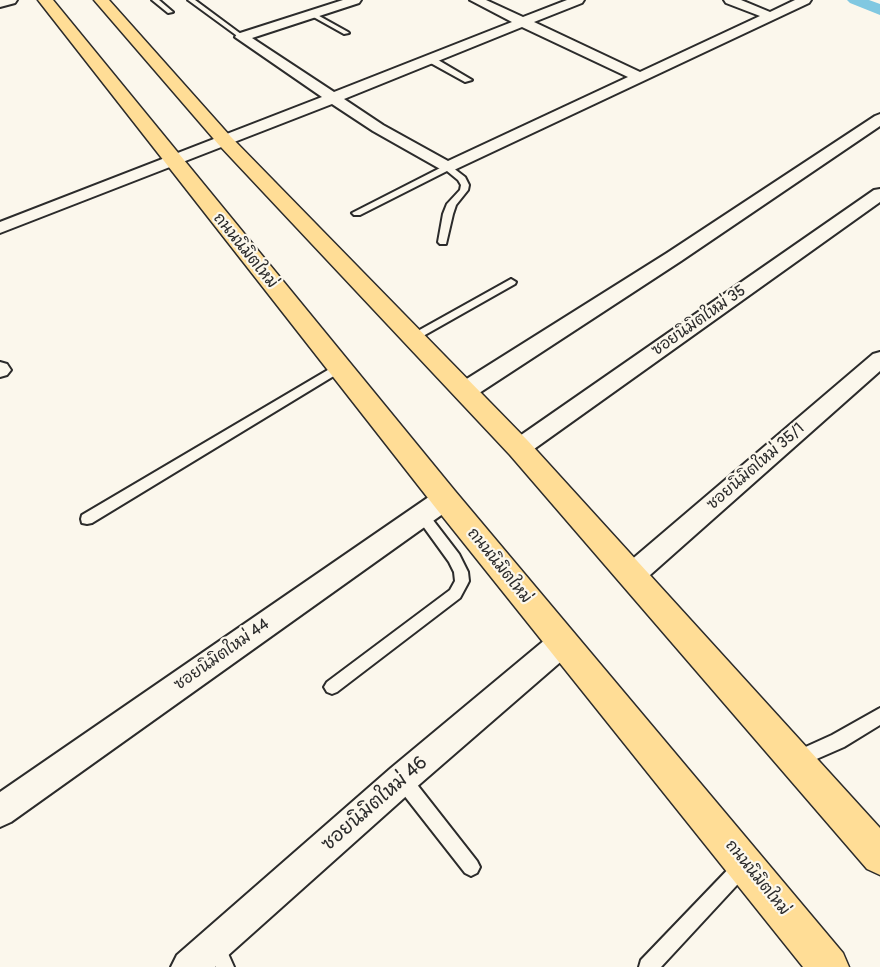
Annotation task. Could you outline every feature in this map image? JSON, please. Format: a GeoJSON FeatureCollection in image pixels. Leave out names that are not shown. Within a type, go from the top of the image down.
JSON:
{"type":"FeatureCollection","features":[{"type":"Feature","properties":{"kind":"main road","name":"ถนนนิมิตใหม่"},"geometry":{"type":"LineString","coordinates":[[44,0],[338,368],[830,967]]}},
{"type":"Feature","properties":{"kind":"main road"},"geometry":{"type":"LineString","coordinates":[[101,0],[225,141],[519,448],[880,856]]}},
{"type":"Feature","properties":{"kind":"street"},"geometry":{"type":"LineString","coordinates":[[0,3],[11,0]]}},
{"type":"Feature","properties":{"kind":"street"},"geometry":{"type":"LineString","coordinates":[[242,38],[355,0]]}},
{"type":"Feature","properties":{"kind":"street"},"geometry":{"type":"LineString","coordinates":[[476,0],[639,77]]}},
{"type":"Feature","properties":{"kind":"street"},"geometry":{"type":"LineString","coordinates":[[0,228],[225,141],[578,0]]}},
{"type":"Feature","properties":{"kind":"street"},"geometry":{"type":"LineString","coordinates":[[730,0],[770,16]]}},
{"type":"Feature","properties":{"kind":"street"},"geometry":{"type":"LineString","coordinates":[[242,38],[378,128],[448,167],[805,0]]}},
{"type":"Feature","properties":{"kind":"street"},"geometry":{"type":"LineString","coordinates":[[464,391],[674,258],[880,119]]}},
{"type":"Feature","properties":{"kind":"street","name":"ซอยนิมิตใหม่ 35"},"geometry":{"type":"LineString","coordinates":[[519,448],[880,194]]}},
{"type":"Feature","properties":{"kind":"street","name":"ซอยนิมิตใหม่ 35/1"},"geometry":{"type":"LineString","coordinates":[[632,575],[880,359]]}},
{"type":"Feature","properties":{"kind":"street","name":"ซอยนิมิตใหม่ 44"},"geometry":{"type":"LineString","coordinates":[[0,811],[445,499]]}},
{"type":"Feature","properties":{"kind":"street","name":"ซอยนิมิตใหม่ 46"},"geometry":{"type":"LineString","coordinates":[[189,967],[220,956],[402,779],[562,642]]}},
{"type":"Feature","properties":{"kind":"lane"},"geometry":{"type":"LineString","coordinates":[[155,0],[170,12]]}},
{"type":"Feature","properties":{"kind":"lane"},"geometry":{"type":"LineString","coordinates":[[191,0],[242,38]]}},
{"type":"Feature","properties":{"kind":"lane"},"geometry":{"type":"LineString","coordinates":[[312,14],[346,33]]}},
{"type":"Feature","properties":{"kind":"lane"},"geometry":{"type":"LineString","coordinates":[[430,59],[468,80]]}},
{"type":"Feature","properties":{"kind":"lane"},"geometry":{"type":"LineString","coordinates":[[357,213],[448,167],[462,179],[465,185],[464,190],[452,204],[448,214],[444,242]]}},
{"type":"Feature","properties":{"kind":"lane"},"geometry":{"type":"LineString","coordinates":[[412,337],[510,282]]}},
{"type":"Feature","properties":{"kind":"lane"},"geometry":{"type":"LineString","coordinates":[[87,520],[338,368]]}},
{"type":"Feature","properties":{"kind":"lane"},"geometry":{"type":"LineString","coordinates":[[332,687],[455,594],[462,581],[462,572],[454,558],[421,515]]}},
{"type":"Feature","properties":{"kind":"lane"},"geometry":{"type":"LineString","coordinates":[[796,760],[838,741],[880,716]]}},
{"type":"Feature","properties":{"kind":"lane"},"geometry":{"type":"LineString","coordinates":[[402,779],[471,867]]}},
{"type":"Feature","properties":{"kind":"lane"},"geometry":{"type":"LineString","coordinates":[[648,967],[745,864]]}},
{"type":"Feature","properties":{"kind":"waterway"},"geometry":{"type":"LineString","coordinates":[[855,0],[880,10]]}}]}
